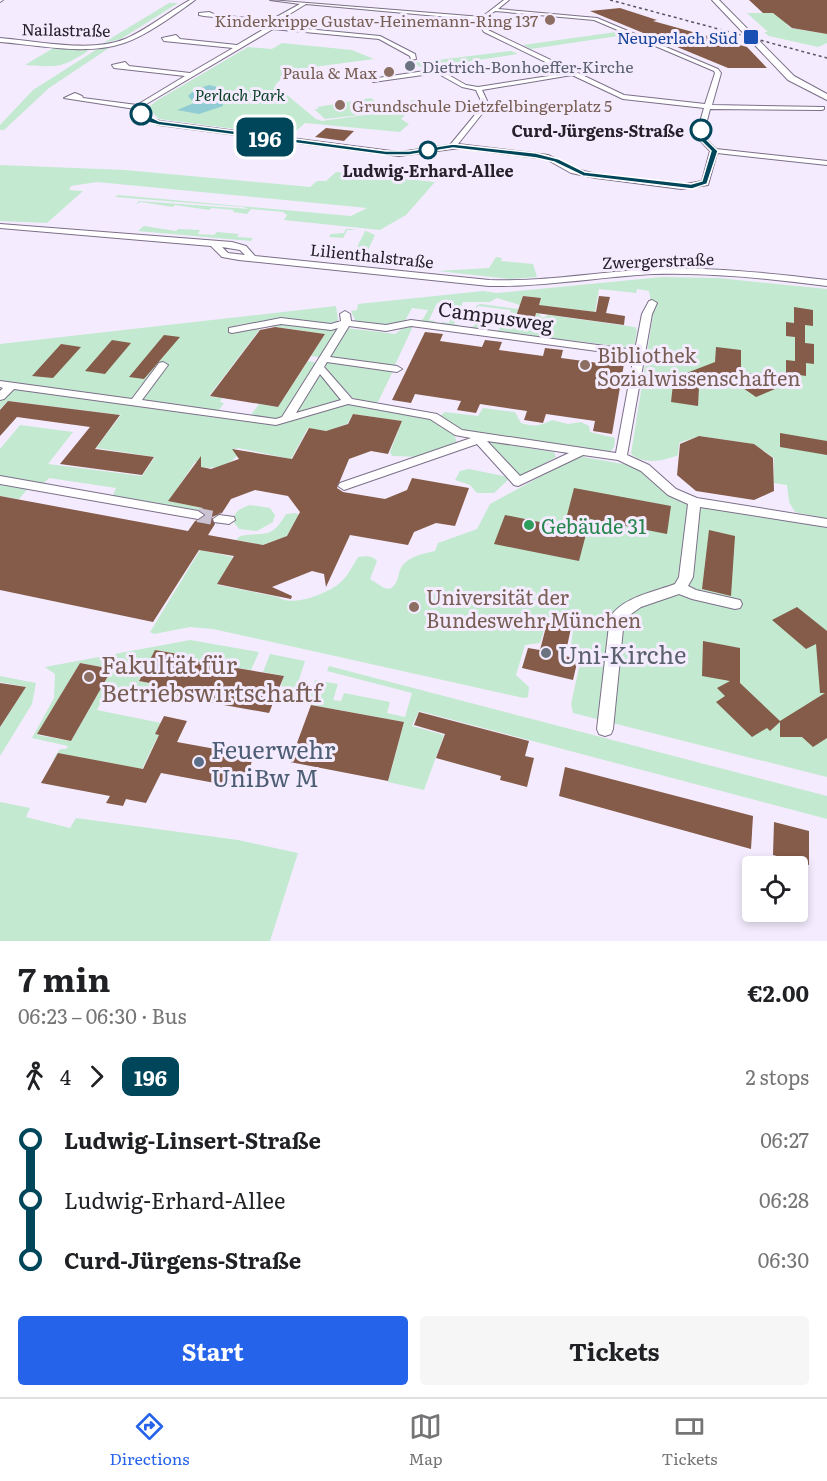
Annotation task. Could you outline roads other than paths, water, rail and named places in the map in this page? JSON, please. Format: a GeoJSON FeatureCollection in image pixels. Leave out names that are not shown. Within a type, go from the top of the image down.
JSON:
{"type":"FeatureCollection","features":[{"type":"Feature","properties":{"kind":"main road"},"geometry":{"type":"LineString","coordinates":[[714,0],[798,82],[827,95]]}},
{"type":"Feature","properties":{"kind":"main road"},"geometry":{"type":"LineString","coordinates":[[725,0],[808,82],[827,95]]}},
{"type":"Feature","properties":{"kind":"street","name":"Nailastraße"},"geometry":{"type":"LineString","coordinates":[[0,40],[92,46],[117,43],[129,39],[193,0]]}},
{"type":"Feature","properties":{"kind":"street"},"geometry":{"type":"LineString","coordinates":[[272,0],[485,19]]}},
{"type":"Feature","properties":{"kind":"street"},"geometry":{"type":"LineString","coordinates":[[507,0],[485,19],[482,27],[486,31],[570,74],[623,97],[708,108],[824,108]]}},
{"type":"Feature","properties":{"kind":"street"},"geometry":{"type":"LineString","coordinates":[[77,99],[138,107],[305,3]]}},
{"type":"Feature","properties":{"kind":"street"},"geometry":{"type":"LineString","coordinates":[[495,10],[595,19],[710,66],[718,73],[699,136],[714,151],[827,163]]}},
{"type":"Feature","properties":{"kind":"street"},"geometry":{"type":"LineString","coordinates":[[215,16],[380,38],[413,55],[413,59]]}},
{"type":"Feature","properties":{"kind":"street"},"geometry":{"type":"LineString","coordinates":[[179,40],[239,46]]}},
{"type":"Feature","properties":{"kind":"street"},"geometry":{"type":"LineString","coordinates":[[128,68],[191,75]]}},
{"type":"Feature","properties":{"kind":"street"},"geometry":{"type":"LineString","coordinates":[[373,80],[441,72],[464,86],[478,89],[570,74]]}},
{"type":"Feature","properties":{"kind":"street"},"geometry":{"type":"LineString","coordinates":[[798,82],[808,82]]}},
{"type":"Feature","properties":{"kind":"street"},"geometry":{"type":"LineString","coordinates":[[453,146],[486,105],[478,89]]}},
{"type":"Feature","properties":{"kind":"street"},"geometry":{"type":"LineString","coordinates":[[138,107],[144,118],[159,123],[399,154],[453,146],[548,158],[574,171],[596,176],[692,187],[701,185],[708,178],[714,151]]}},
{"type":"Feature","properties":{"kind":"street"},"geometry":{"type":"LineString","coordinates":[[0,226],[213,243],[240,248],[252,258]]}},
{"type":"Feature","properties":{"kind":"street","name":"Lilienthalstraße"},"geometry":{"type":"LineString","coordinates":[[213,243],[223,250],[225,255],[489,283]]}},
{"type":"Feature","properties":{"kind":"street"},"geometry":{"type":"LineString","coordinates":[[223,250],[240,248]]}},
{"type":"Feature","properties":{"kind":"street"},"geometry":{"type":"LineString","coordinates":[[233,256],[240,248]]}},
{"type":"Feature","properties":{"kind":"street","name":"Zwergerstraße"},"geometry":{"type":"LineString","coordinates":[[489,283],[525,284],[631,273],[692,271],[827,283]]}},
{"type":"Feature","properties":{"kind":"street"},"geometry":{"type":"LineString","coordinates":[[621,457],[647,314],[651,303]]}},
{"type":"Feature","properties":{"kind":"street"},"geometry":{"type":"LineString","coordinates":[[287,418],[322,363],[346,319]]}},
{"type":"Feature","properties":{"kind":"street","name":"Campusweg"},"geometry":{"type":"LineString","coordinates":[[232,330],[277,321],[331,327],[346,319],[386,328],[411,323],[640,354]]}},
{"type":"Feature","properties":{"kind":"street"},"geometry":{"type":"LineString","coordinates":[[322,363],[397,369]]}},
{"type":"Feature","properties":{"kind":"street"},"geometry":{"type":"LineString","coordinates":[[322,363],[348,400]]}},
{"type":"Feature","properties":{"kind":"street"},"geometry":{"type":"LineString","coordinates":[[136,401],[163,365]]}},
{"type":"Feature","properties":{"kind":"street"},"geometry":{"type":"LineString","coordinates":[[0,398],[6,384],[276,422],[348,400],[433,416],[453,431],[483,438],[621,457],[645,468],[672,492],[694,502],[827,523]]}},
{"type":"Feature","properties":{"kind":"street"},"geometry":{"type":"LineString","coordinates":[[483,438],[518,482],[581,452]]}},
{"type":"Feature","properties":{"kind":"street"},"geometry":{"type":"LineString","coordinates":[[344,486],[483,438]]}},
{"type":"Feature","properties":{"kind":"street"},"geometry":{"type":"LineString","coordinates":[[0,480],[198,515]]}},
{"type":"Feature","properties":{"kind":"street"},"geometry":{"type":"LineString","coordinates":[[605,729],[617,617],[636,603],[680,588],[686,577],[694,502]]}},
{"type":"Feature","properties":{"kind":"street"},"geometry":{"type":"LineString","coordinates":[[680,588],[692,594],[735,604]]}},
{"type":"Feature","properties":{"kind":"water"},"geometry":{"type":"Polygon","coordinates":[[[209,85],[221,88],[203,93],[222,99],[223,106],[199,114],[177,110],[194,103],[188,96],[194,90],[209,85]]]}},
{"type":"Feature","properties":{"kind":"tunnel"},"geometry":{"type":"LineString","coordinates":[[198,515],[219,519]]}},
{"type":"Feature","properties":{"kind":"railway"},"geometry":{"type":"LineString","coordinates":[[610,0],[827,58]]}},
{"type":"Feature","properties":{"kind":"place","name":"Kinderkrippe Gustav-Heinemann-Ring 137"},"geometry":{"type":"Point","coordinates":[550,20]}},
{"type":"Feature","properties":{"kind":"place","name":"Neuperlach Süd"},"geometry":{"type":"Point","coordinates":[751,37]}},
{"type":"Feature","properties":{"kind":"place","name":"Dietrich-Bonhoeffer-Kirche"},"geometry":{"type":"Point","coordinates":[410,66]}},
{"type":"Feature","properties":{"kind":"place","name":"Paula & Max"},"geometry":{"type":"Point","coordinates":[389,72]}},
{"type":"Feature","properties":{"kind":"place","name":"Grundschule Dietzfelbingerplatz 5"},"geometry":{"type":"Point","coordinates":[340,105]}},
{"type":"Feature","properties":{"kind":"place","name":"Curd-Jürgens-Straße"},"geometry":{"type":"Point","coordinates":[701,130]}},
{"type":"Feature","properties":{"kind":"place","name":"Ludwig-Erhard-Allee"},"geometry":{"type":"Point","coordinates":[428,150]}},
{"type":"Feature","properties":{"kind":"place","name":"Bibliothek Sozialwissenschaften"},"geometry":{"type":"Point","coordinates":[585,365]}},
{"type":"Feature","properties":{"kind":"place","name":"Gebäude 31"},"geometry":{"type":"Point","coordinates":[529,525]}},
{"type":"Feature","properties":{"kind":"place","name":"Universität der Bundeswehr München"},"geometry":{"type":"Point","coordinates":[414,607]}},
{"type":"Feature","properties":{"kind":"place","name":"Uni-Kirche"},"geometry":{"type":"Point","coordinates":[546,653]}},
{"type":"Feature","properties":{"kind":"place","name":"Fakultät für Betriebswirtschaftf"},"geometry":{"type":"Point","coordinates":[89,677]}},
{"type":"Feature","properties":{"kind":"place","name":"Feuerwehr UniBw M"},"geometry":{"type":"Point","coordinates":[199,762]}},
{"type":"Feature","properties":{"kind":"park label","name":"Perlach Park"},"geometry":{"type":"Point","coordinates":[240,94]}}]}
